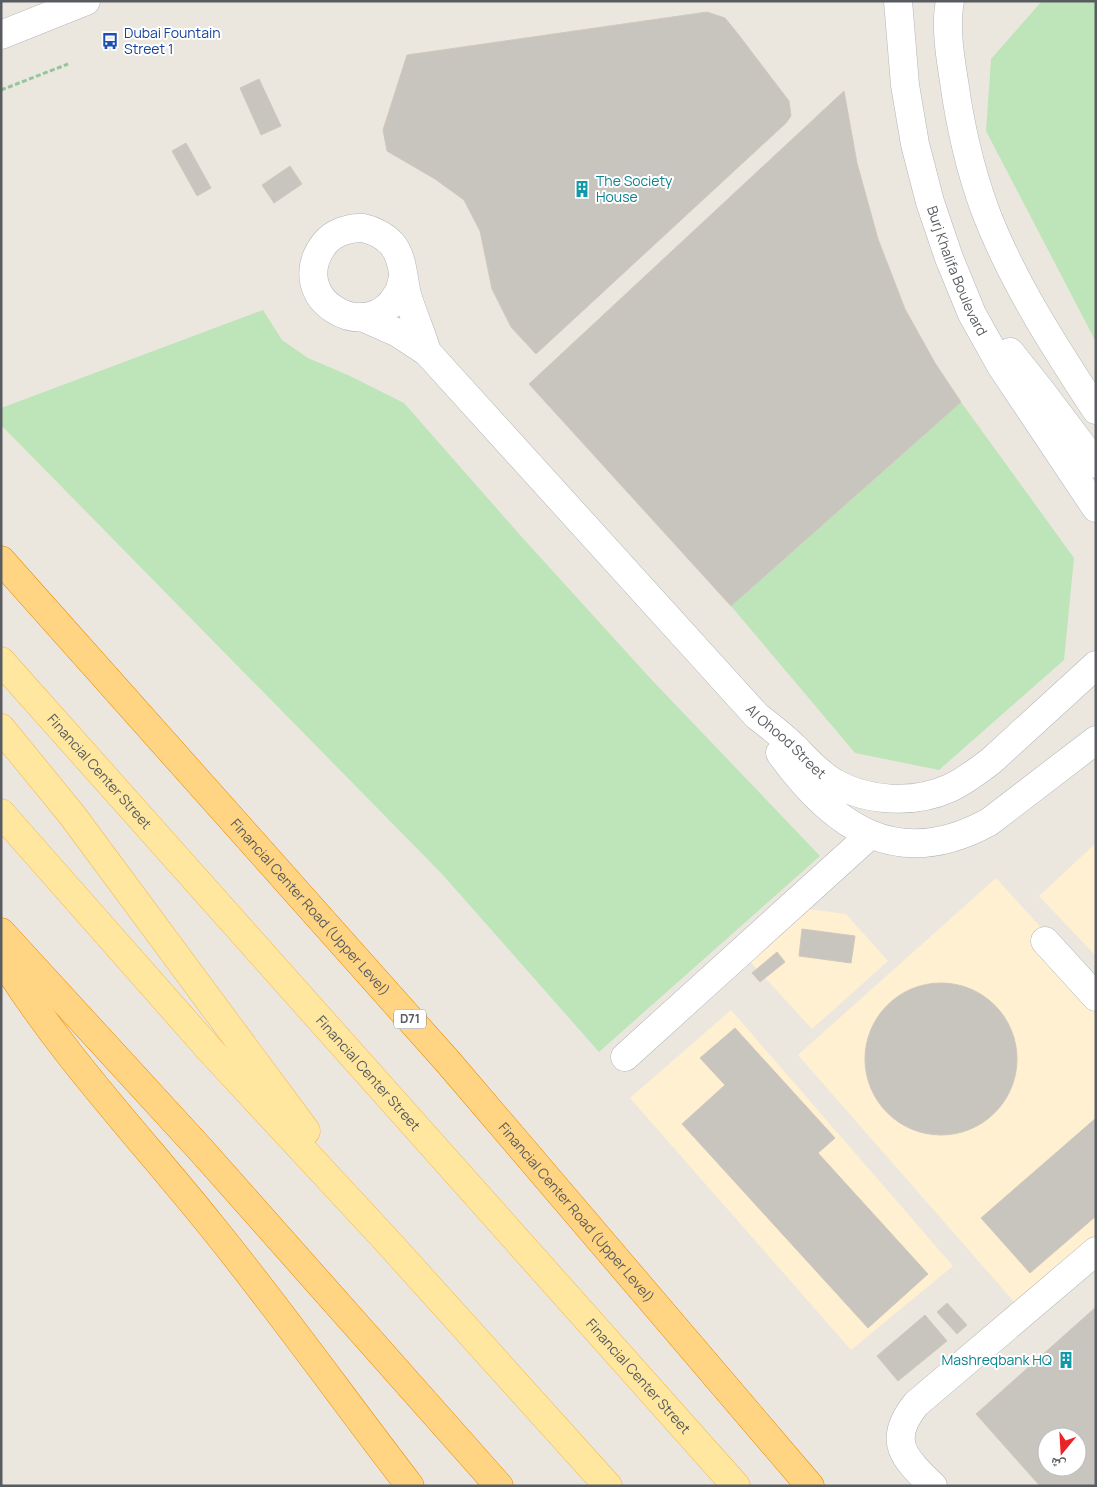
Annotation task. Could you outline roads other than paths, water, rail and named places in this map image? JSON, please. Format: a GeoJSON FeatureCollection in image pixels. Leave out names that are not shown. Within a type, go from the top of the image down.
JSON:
{"type":"FeatureCollection","features":[{"type":"Feature","properties":{"kind":"highway","name":"Financial Center Road (Upper Level)"},"geometry":{"type":"LineString","coordinates":[[1,560],[449,1064],[810,1486]]}},
{"type":"Feature","properties":{"kind":"highway"},"geometry":{"type":"LineString","coordinates":[[1,932],[201,1150],[498,1486]]}},
{"type":"Feature","properties":{"kind":"highway"},"geometry":{"type":"LineString","coordinates":[[1,957],[20,987],[80,1069],[211,1225],[410,1486]]}},
{"type":"Feature","properties":{"kind":"main road","name":"Financial Center Street"},"geometry":{"type":"LineString","coordinates":[[1,661],[736,1486]]}},
{"type":"Feature","properties":{"kind":"main road"},"geometry":{"type":"LineString","coordinates":[[1,728],[94,844],[389,1243]]}},
{"type":"Feature","properties":{"kind":"main road"},"geometry":{"type":"LineString","coordinates":[[1,812],[210,1050],[389,1243],[608,1486]]}},
{"type":"Feature","properties":{"kind":"street"},"geometry":{"type":"LineString","coordinates":[[1,35],[86,1]]}},
{"type":"Feature","properties":{"kind":"street","name":"Burj Khalifa Boulevard"},"geometry":{"type":"LineString","coordinates":[[898,1],[905,85],[915,144],[933,211],[949,258],[972,314],[1000,366],[1091,502],[1096,524]]}},
{"type":"Feature","properties":{"kind":"street"},"geometry":{"type":"LineString","coordinates":[[950,1],[948,11],[951,62],[958,112],[985,210],[1005,256],[1034,312],[1096,410]]}},
{"type":"Feature","properties":{"kind":"street"},"geometry":{"type":"LineString","coordinates":[[403,278],[398,293],[389,305],[377,314],[362,317],[346,316],[332,310],[322,299],[315,285],[313,270],[318,252],[329,238],[344,230],[362,228],[379,233],[393,244],[401,260],[408,298],[428,352]]}},
{"type":"Feature","properties":{"kind":"street"},"geometry":{"type":"LineString","coordinates":[[972,314],[1020,364],[1096,464]]}},
{"type":"Feature","properties":{"kind":"street"},"geometry":{"type":"LineString","coordinates":[[362,317],[398,333],[428,352],[757,716]]}},
{"type":"Feature","properties":{"kind":"street","name":"Al Ohood Street"},"geometry":{"type":"LineString","coordinates":[[757,716],[835,783],[862,794],[891,799],[920,797],[949,789],[974,775],[1096,664]]}},
{"type":"Feature","properties":{"kind":"street","name":"Al Ohood Street"},"geometry":{"type":"LineString","coordinates":[[757,716],[771,741],[788,764],[820,801],[852,826],[870,835],[897,842],[931,843],[971,832],[1005,810],[1096,740]]}},
{"type":"Feature","properties":{"kind":"street"},"geometry":{"type":"LineString","coordinates":[[624,1057],[870,835]]}},
{"type":"Feature","properties":{"kind":"street"},"geometry":{"type":"LineString","coordinates":[[1045,941],[1096,997]]}},
{"type":"Feature","properties":{"kind":"street"},"geometry":{"type":"LineString","coordinates":[[933,1486],[908,1462],[901,1448],[900,1432],[906,1416],[916,1404],[1096,1250]]}},
{"type":"Feature","properties":{"kind":"place","name":"Dubai Fountain Street 1"},"geometry":{"type":"Point","coordinates":[110,41]}},
{"type":"Feature","properties":{"kind":"place","name":"The Society House"},"geometry":{"type":"Point","coordinates":[582,189]}},
{"type":"Feature","properties":{"kind":"place","name":"Mashreqbank HQ"},"geometry":{"type":"Point","coordinates":[1066,1360]}}]}
